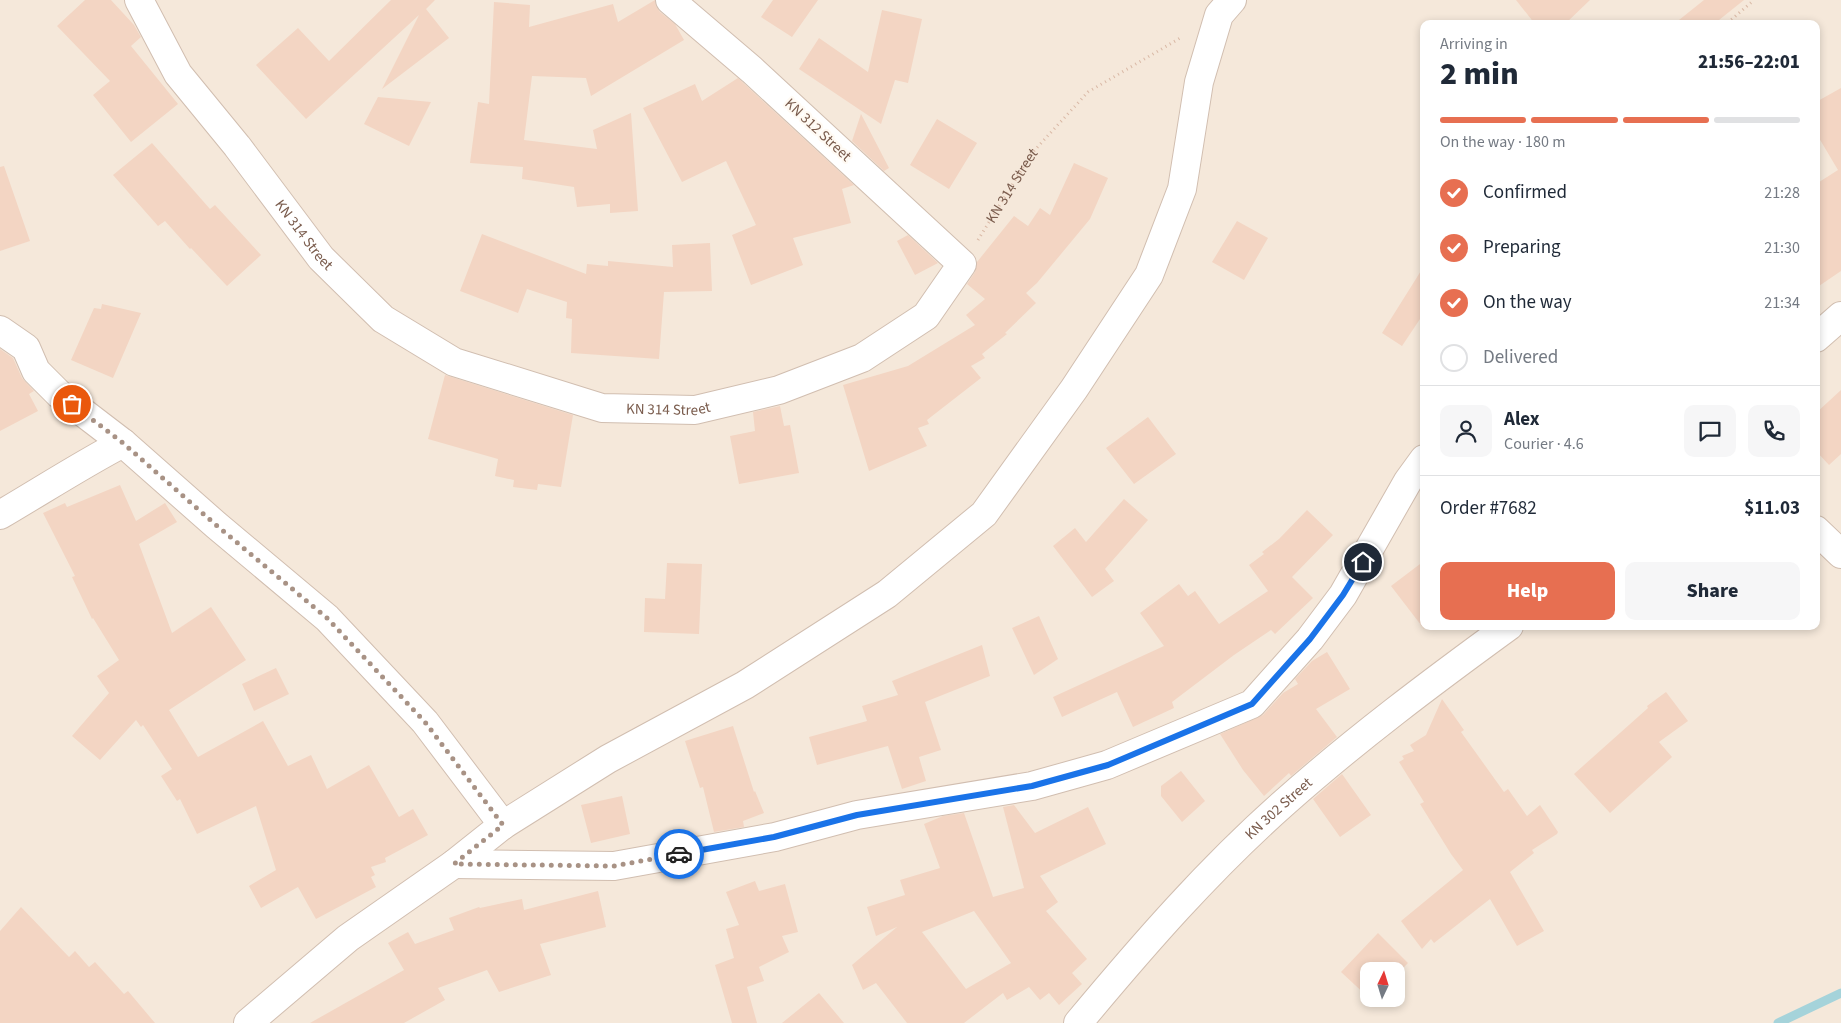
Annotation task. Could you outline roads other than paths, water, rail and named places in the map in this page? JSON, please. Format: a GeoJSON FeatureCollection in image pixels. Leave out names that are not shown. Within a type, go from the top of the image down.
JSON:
{"type":"FeatureCollection","features":[{"type":"Feature","properties":{"kind":"street","name":"KN 314 Street"},"geometry":{"type":"LineString","coordinates":[[140,0],[178,74],[237,146],[321,258],[383,319],[454,362],[602,408],[695,410],[779,390],[862,358],[926,316],[962,264]]}},
{"type":"Feature","properties":{"kind":"street","name":"KN 312 Street"},"geometry":{"type":"LineString","coordinates":[[670,0],[752,70],[962,264]]}},
{"type":"Feature","properties":{"kind":"street"},"geometry":{"type":"LineString","coordinates":[[253,1022],[348,938],[454,864],[503,825],[608,759],[745,685],[887,594],[984,514],[1074,389],[1149,275],[1182,189],[1199,82],[1226,8]]}},
{"type":"Feature","properties":{"kind":"street"},"geometry":{"type":"LineString","coordinates":[[1820,334],[1841,316]]}},
{"type":"Feature","properties":{"kind":"street"},"geometry":{"type":"LineString","coordinates":[[0,330],[26,348],[36,371],[59,394],[123,443],[216,525],[327,618],[425,722],[503,825]]}},
{"type":"Feature","properties":{"kind":"street"},"geometry":{"type":"LineString","coordinates":[[0,515],[123,443]]}},
{"type":"Feature","properties":{"kind":"street"},"geometry":{"type":"LineString","coordinates":[[454,864],[614,866],[774,837],[857,815],[1032,786],[1116,761],[1252,704],[1310,639],[1343,595],[1408,481],[1420,464]]}},
{"type":"Feature","properties":{"kind":"street"},"geometry":{"type":"LineString","coordinates":[[1820,534],[1841,554]]}},
{"type":"Feature","properties":{"kind":"street","name":"KN 302 Street"},"geometry":{"type":"LineString","coordinates":[[1078,1023],[1149,938],[1220,863],[1284,802],[1369,730],[1504,630]]}},
{"type":"Feature","properties":{"kind":"waterway"},"geometry":{"type":"LineString","coordinates":[[1778,1023],[1841,993]]}}]}
